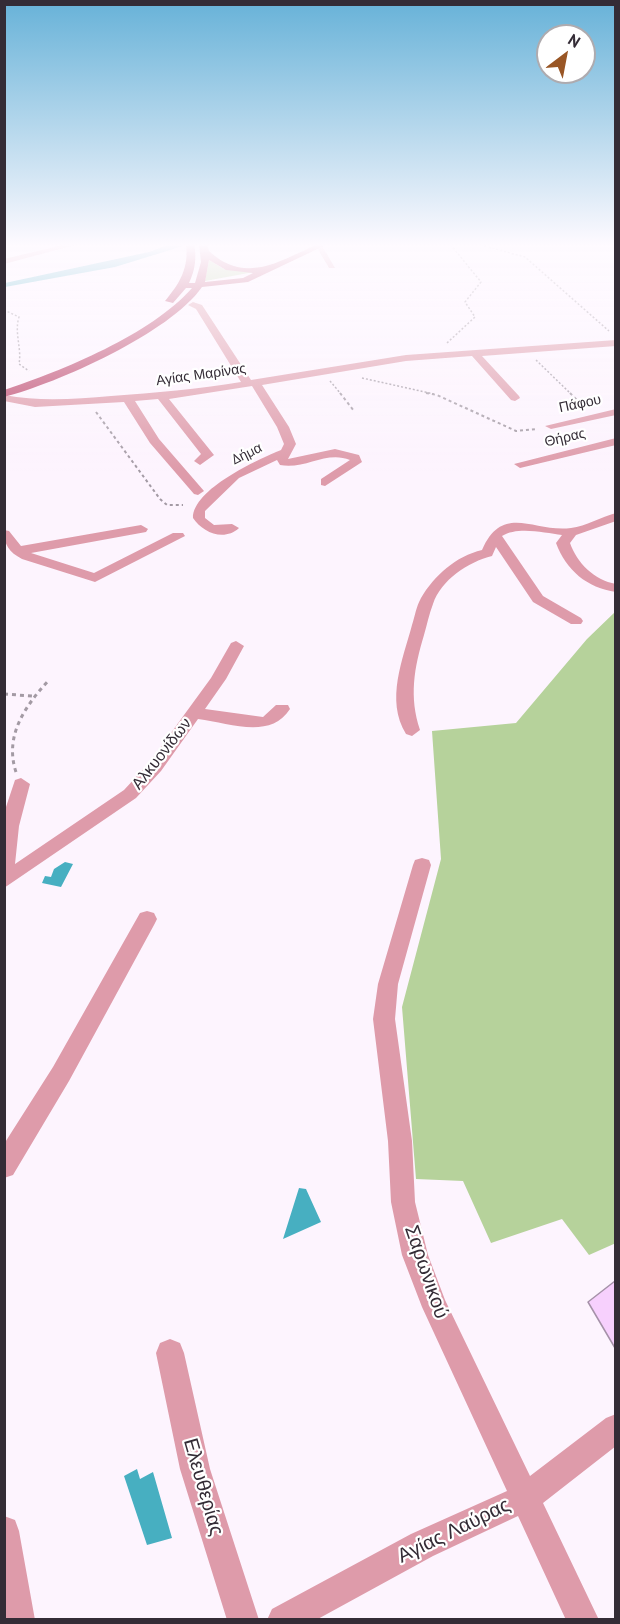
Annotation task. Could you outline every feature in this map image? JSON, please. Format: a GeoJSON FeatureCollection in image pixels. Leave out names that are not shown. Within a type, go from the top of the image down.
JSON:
{"type":"FeatureCollection","features":[{"type":"Feature","properties":{"kind":"main road"},"geometry":{"type":"LineString","coordinates":[[4,394],[36,373],[144,320]]}},
{"type":"Feature","properties":{"kind":"main road"},"geometry":{"type":"LineString","coordinates":[[4,394],[27,387],[162,320]]}},
{"type":"Feature","properties":{"kind":"street","name":"Δήμα"},"geometry":{"type":"LineString","coordinates":[[208,320],[291,441],[285,452],[235,476],[199,510],[199,518],[206,526],[219,531],[232,528]]}},
{"type":"Feature","properties":{"kind":"street","name":"Αγίας Μαρίνας"},"geometry":{"type":"LineString","coordinates":[[4,394],[35,404],[128,399],[251,384],[338,367],[456,354],[615,343]]}},
{"type":"Feature","properties":{"kind":"street"},"geometry":{"type":"LineString","coordinates":[[474,353],[515,398]]}},
{"type":"Feature","properties":{"kind":"street"},"geometry":{"type":"LineString","coordinates":[[161,396],[208,455],[200,461]]}},
{"type":"Feature","properties":{"kind":"street"},"geometry":{"type":"LineString","coordinates":[[128,399],[154,441],[198,491]]}},
{"type":"Feature","properties":{"kind":"street","name":"Πάφου"},"geometry":{"type":"LineString","coordinates":[[551,426],[615,412]]}},
{"type":"Feature","properties":{"kind":"street","name":"Θήρας"},"geometry":{"type":"LineString","coordinates":[[520,464],[615,441]]}},
{"type":"Feature","properties":{"kind":"street"},"geometry":{"type":"LineString","coordinates":[[285,452],[282,458],[284,462],[292,463],[303,462],[330,451],[341,451],[355,458],[356,462],[325,482]]}},
{"type":"Feature","properties":{"kind":"street"},"geometry":{"type":"LineString","coordinates":[[412,730],[405,713],[406,664],[427,599],[452,572],[478,554],[488,553],[495,535],[504,529],[528,527],[571,532],[615,517]]}},
{"type":"Feature","properties":{"kind":"street"},"geometry":{"type":"LineString","coordinates":[[18,551],[72,539],[141,530]]}},
{"type":"Feature","properties":{"kind":"street"},"geometry":{"type":"LineString","coordinates":[[571,532],[563,543],[565,552],[574,564],[596,582],[615,588]]}},
{"type":"Feature","properties":{"kind":"street"},"geometry":{"type":"LineString","coordinates":[[4,534],[18,551],[27,556],[95,578],[178,536]]}},
{"type":"Feature","properties":{"kind":"street"},"geometry":{"type":"LineString","coordinates":[[495,535],[538,599],[576,621]]}},
{"type":"Feature","properties":{"kind":"street","name":"Αλκυονίδων"},"geometry":{"type":"LineString","coordinates":[[4,881],[130,794],[155,767],[194,713],[218,679],[236,646]]}},
{"type":"Feature","properties":{"kind":"street"},"geometry":{"type":"LineString","coordinates":[[194,713],[265,723],[274,719],[282,709]]}},
{"type":"Feature","properties":{"kind":"street"},"geometry":{"type":"LineString","coordinates":[[4,873],[10,826],[21,784]]}},
{"type":"Feature","properties":{"kind":"street","name":"Σαρωνικού"},"geometry":{"type":"LineString","coordinates":[[422,865],[388,984],[384,1019],[400,1141],[403,1202],[415,1255],[435,1307],[527,1497],[583,1620]]}},
{"type":"Feature","properties":{"kind":"street"},"geometry":{"type":"LineString","coordinates":[[4,1167],[61,1074],[147,919]]}},
{"type":"Feature","properties":{"kind":"street","name":"Ελευθερίας"},"geometry":{"type":"LineString","coordinates":[[170,1353],[195,1469],[243,1620]]}},
{"type":"Feature","properties":{"kind":"street","name":"Αγίας Λαύρας"},"geometry":{"type":"LineString","coordinates":[[283,1620],[422,1545],[527,1497],[615,1428]]}},
{"type":"Feature","properties":{"kind":"street"},"geometry":{"type":"LineString","coordinates":[[4,1531],[19,1620]]}},
{"type":"Feature","properties":{"kind":"path"},"geometry":{"type":"LineString","coordinates":[[18,320],[16,334],[20,343],[20,367],[36,373]]}},
{"type":"Feature","properties":{"kind":"path"},"geometry":{"type":"LineString","coordinates":[[456,354],[447,344],[472,320]]}},
{"type":"Feature","properties":{"kind":"path"},"geometry":{"type":"LineString","coordinates":[[596,320],[615,337]]}},
{"type":"Feature","properties":{"kind":"path"},"geometry":{"type":"LineString","coordinates":[[524,349],[596,416]]}},
{"type":"Feature","properties":{"kind":"path"},"geometry":{"type":"LineString","coordinates":[[338,367],[348,375],[384,385],[437,394],[463,409],[516,431],[551,426]]}},
{"type":"Feature","properties":{"kind":"path"},"geometry":{"type":"LineString","coordinates":[[322,370],[354,411]]}},
{"type":"Feature","properties":{"kind":"path"},"geometry":{"type":"LineString","coordinates":[[87,402],[160,499],[167,505],[183,505]]}},
{"type":"Feature","properties":{"kind":"path"},"geometry":{"type":"LineString","coordinates":[[21,784],[8,757],[8,746],[15,726],[32,696],[49,680]]}},
{"type":"Feature","properties":{"kind":"path"},"geometry":{"type":"LineString","coordinates":[[4,694],[32,696]]}},
{"type":"Feature","properties":{"kind":"green space"},"geometry":{"type":"Polygon","coordinates":[[[615,612],[616,1243],[589,1255],[562,1219],[491,1243],[463,1181],[416,1179],[402,1007],[441,859],[432,731],[516,723],[587,639],[615,612]]]}},
{"type":"Feature","properties":{"kind":"water"},"geometry":{"type":"Polygon","coordinates":[[[65,862],[73,864],[61,887],[42,883],[45,876],[51,877],[54,869],[65,862]]]}},
{"type":"Feature","properties":{"kind":"water"},"geometry":{"type":"Polygon","coordinates":[[[299,1188],[306,1189],[321,1222],[283,1239],[299,1188]]]}},
{"type":"Feature","properties":{"kind":"water"},"geometry":{"type":"Polygon","coordinates":[[[137,1469],[140,1479],[153,1472],[172,1538],[147,1545],[124,1476],[137,1469]]]}},
{"type":"Feature","properties":{"kind":"building"},"geometry":{"type":"Polygon","coordinates":[[[615,1281],[615,1348],[588,1302],[615,1281]]]}}]}
